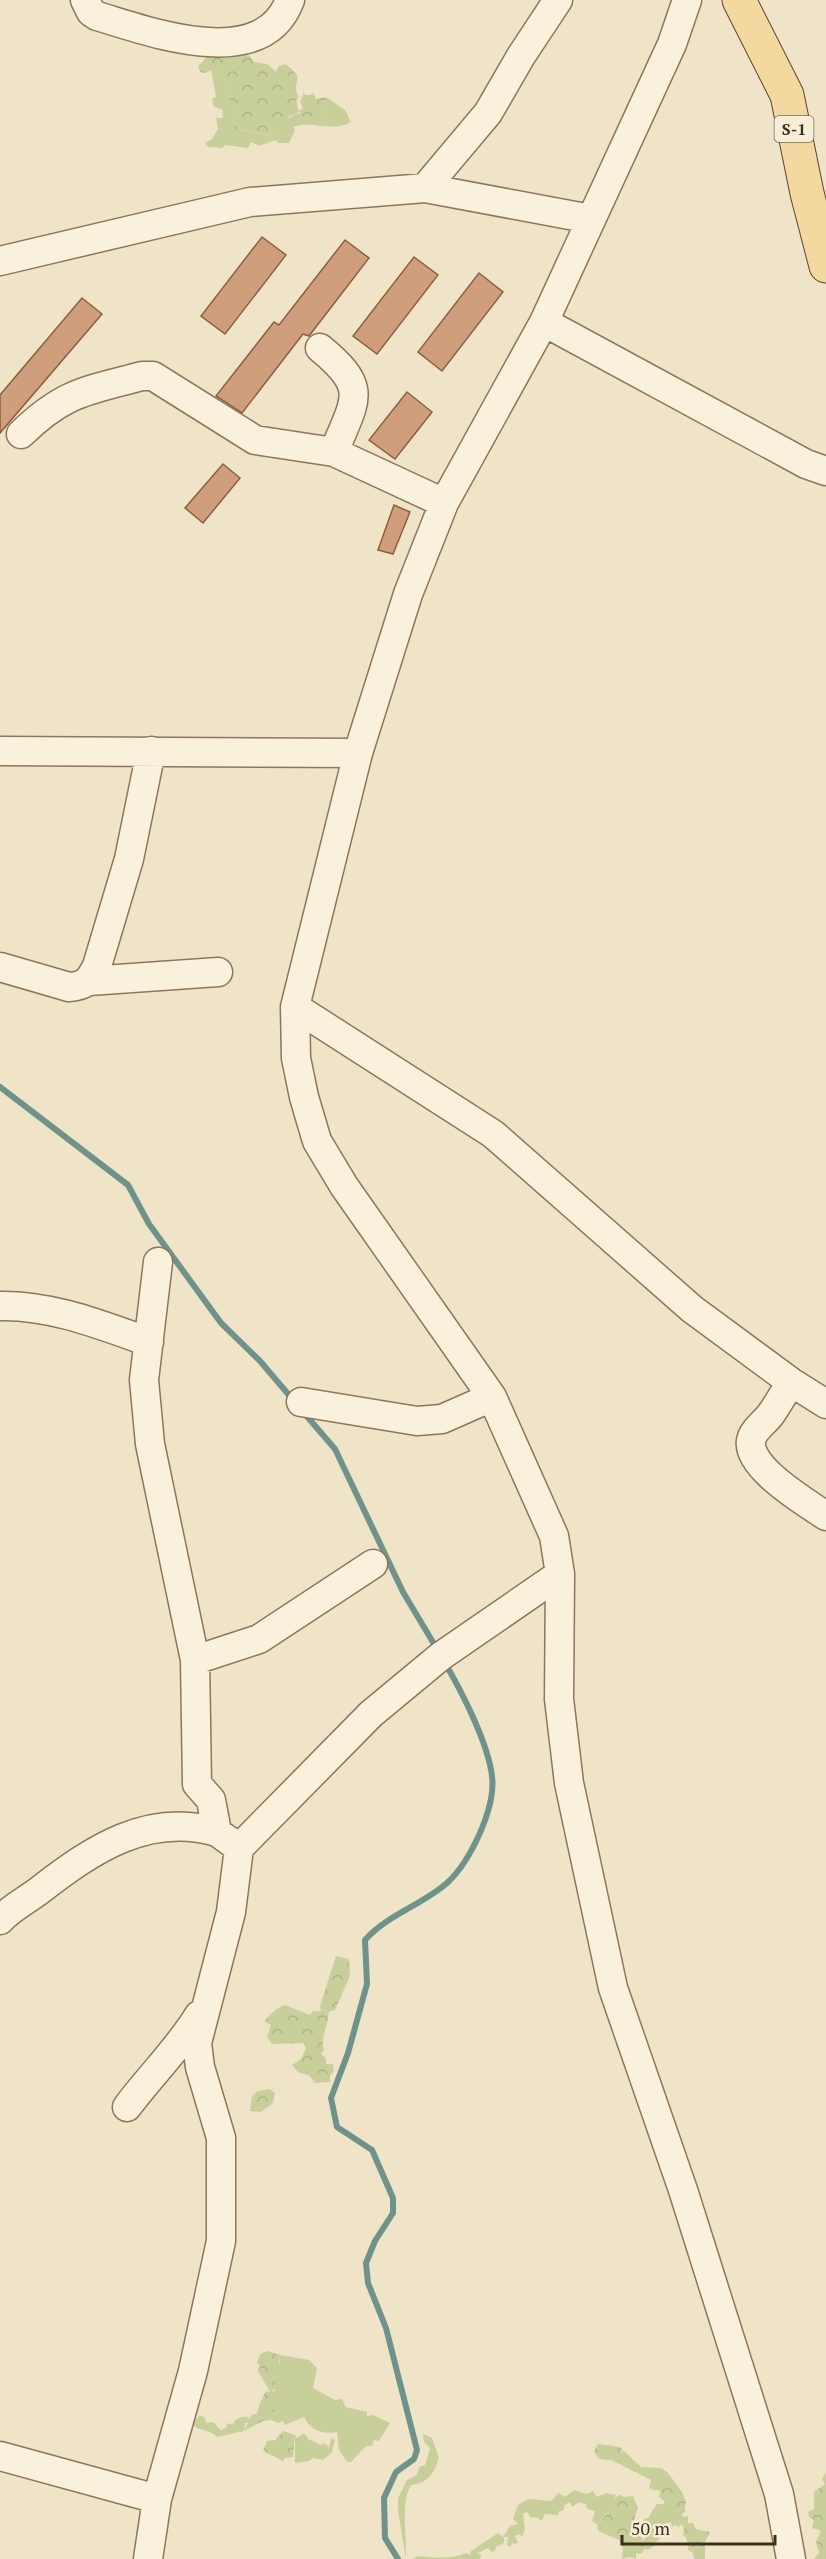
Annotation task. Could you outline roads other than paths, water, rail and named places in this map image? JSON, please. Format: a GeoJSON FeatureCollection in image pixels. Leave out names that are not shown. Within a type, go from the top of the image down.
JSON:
{"type":"FeatureCollection","features":[{"type":"Feature","properties":{"kind":"main road","name":"S-1"},"geometry":{"type":"LineString","coordinates":[[739,0],[787,95],[807,193],[826,266]]}},
{"type":"Feature","properties":{"kind":"street"},"geometry":{"type":"LineString","coordinates":[[85,0],[91,12],[98,16],[144,30],[207,43],[232,43],[266,30],[276,21],[290,0]]}},
{"type":"Feature","properties":{"kind":"street"},"geometry":{"type":"LineString","coordinates":[[425,188],[488,113],[521,56],[558,0]]}},
{"type":"Feature","properties":{"kind":"street"},"geometry":{"type":"LineString","coordinates":[[687,0],[672,44],[544,322],[444,503],[408,594],[358,753],[295,1006],[296,1058],[304,1097],[317,1141],[344,1186],[492,1397],[554,1536],[560,1574],[559,1699],[569,1783],[613,1988],[683,2190],[779,2494],[790,2559]]}},
{"type":"Feature","properties":{"kind":"street"},"geometry":{"type":"LineString","coordinates":[[0,261],[250,201],[425,188],[591,219]]}},
{"type":"Feature","properties":{"kind":"street"},"geometry":{"type":"LineString","coordinates":[[544,322],[806,464],[826,471]]}},
{"type":"Feature","properties":{"kind":"street"},"geometry":{"type":"LineString","coordinates":[[320,348],[341,366],[350,378],[355,393],[334,452]]}},
{"type":"Feature","properties":{"kind":"street"},"geometry":{"type":"LineString","coordinates":[[21,434],[45,411],[71,395],[142,376],[153,376],[255,440],[334,452],[444,503]]}},
{"type":"Feature","properties":{"kind":"street"},"geometry":{"type":"LineString","coordinates":[[0,751],[358,753]]}},
{"type":"Feature","properties":{"kind":"street"},"geometry":{"type":"LineString","coordinates":[[89,981],[97,966],[129,859],[151,751]]}},
{"type":"Feature","properties":{"kind":"street"},"geometry":{"type":"LineString","coordinates":[[0,967],[69,987],[81,986],[89,981],[218,972]]}},
{"type":"Feature","properties":{"kind":"street"},"geometry":{"type":"LineString","coordinates":[[295,1006],[493,1134],[692,1309],[791,1382],[826,1404]]}},
{"type":"Feature","properties":{"kind":"street"},"geometry":{"type":"LineString","coordinates":[[158,1262],[144,1380],[150,1444],[195,1660],[197,1784],[192,1804],[172,1825]]}},
{"type":"Feature","properties":{"kind":"street"},"geometry":{"type":"LineString","coordinates":[[0,1306],[45,1309],[84,1319],[150,1342]]}},
{"type":"Feature","properties":{"kind":"street"},"geometry":{"type":"LineString","coordinates":[[791,1382],[770,1415],[752,1436],[751,1446],[756,1461],[775,1479],[826,1516]]}},
{"type":"Feature","properties":{"kind":"street"},"geometry":{"type":"LineString","coordinates":[[301,1402],[417,1421],[442,1419],[492,1397]]}},
{"type":"Feature","properties":{"kind":"street"},"geometry":{"type":"LineString","coordinates":[[195,1660],[259,1639],[373,1564]]}},
{"type":"Feature","properties":{"kind":"street"},"geometry":{"type":"LineString","coordinates":[[228,1840],[371,1714],[441,1656],[560,1574]]}},
{"type":"Feature","properties":{"kind":"street"},"geometry":{"type":"LineString","coordinates":[[148,2559],[157,2499],[193,2371],[220,2241],[221,2138],[200,2067],[197,2043],[231,1912],[228,1840],[211,1800],[197,1784]]}},
{"type":"Feature","properties":{"kind":"street"},"geometry":{"type":"LineString","coordinates":[[0,1920],[77,1862],[120,1837],[172,1825],[195,1825],[228,1840]]}},
{"type":"Feature","properties":{"kind":"street"},"geometry":{"type":"LineString","coordinates":[[127,2107],[158,2067],[186,2037],[205,2006]]}},
{"type":"Feature","properties":{"kind":"street"},"geometry":{"type":"LineString","coordinates":[[0,2456],[157,2499]]}},
{"type":"Feature","properties":{"kind":"waterway"},"geometry":{"type":"LineString","coordinates":[[0,1087],[128,1185],[149,1224],[221,1323],[260,1361],[294,1401]]}},
{"type":"Feature","properties":{"kind":"waterway"},"geometry":{"type":"LineString","coordinates":[[304,1413],[335,1449],[403,1592],[437,1649]]}},
{"type":"Feature","properties":{"kind":"waterway"},"geometry":{"type":"LineString","coordinates":[[398,2559],[385,2538],[384,2498],[396,2472],[414,2459],[417,2450],[386,2328],[368,2283],[366,2263],[375,2241],[393,2213],[393,2198],[372,2150],[337,2127],[331,2098],[348,2053],[367,1984],[365,1940],[384,1924],[437,1891],[456,1874],[480,1834],[490,1803],[492,1789],[490,1763],[480,1733],[445,1663]]}}]}
